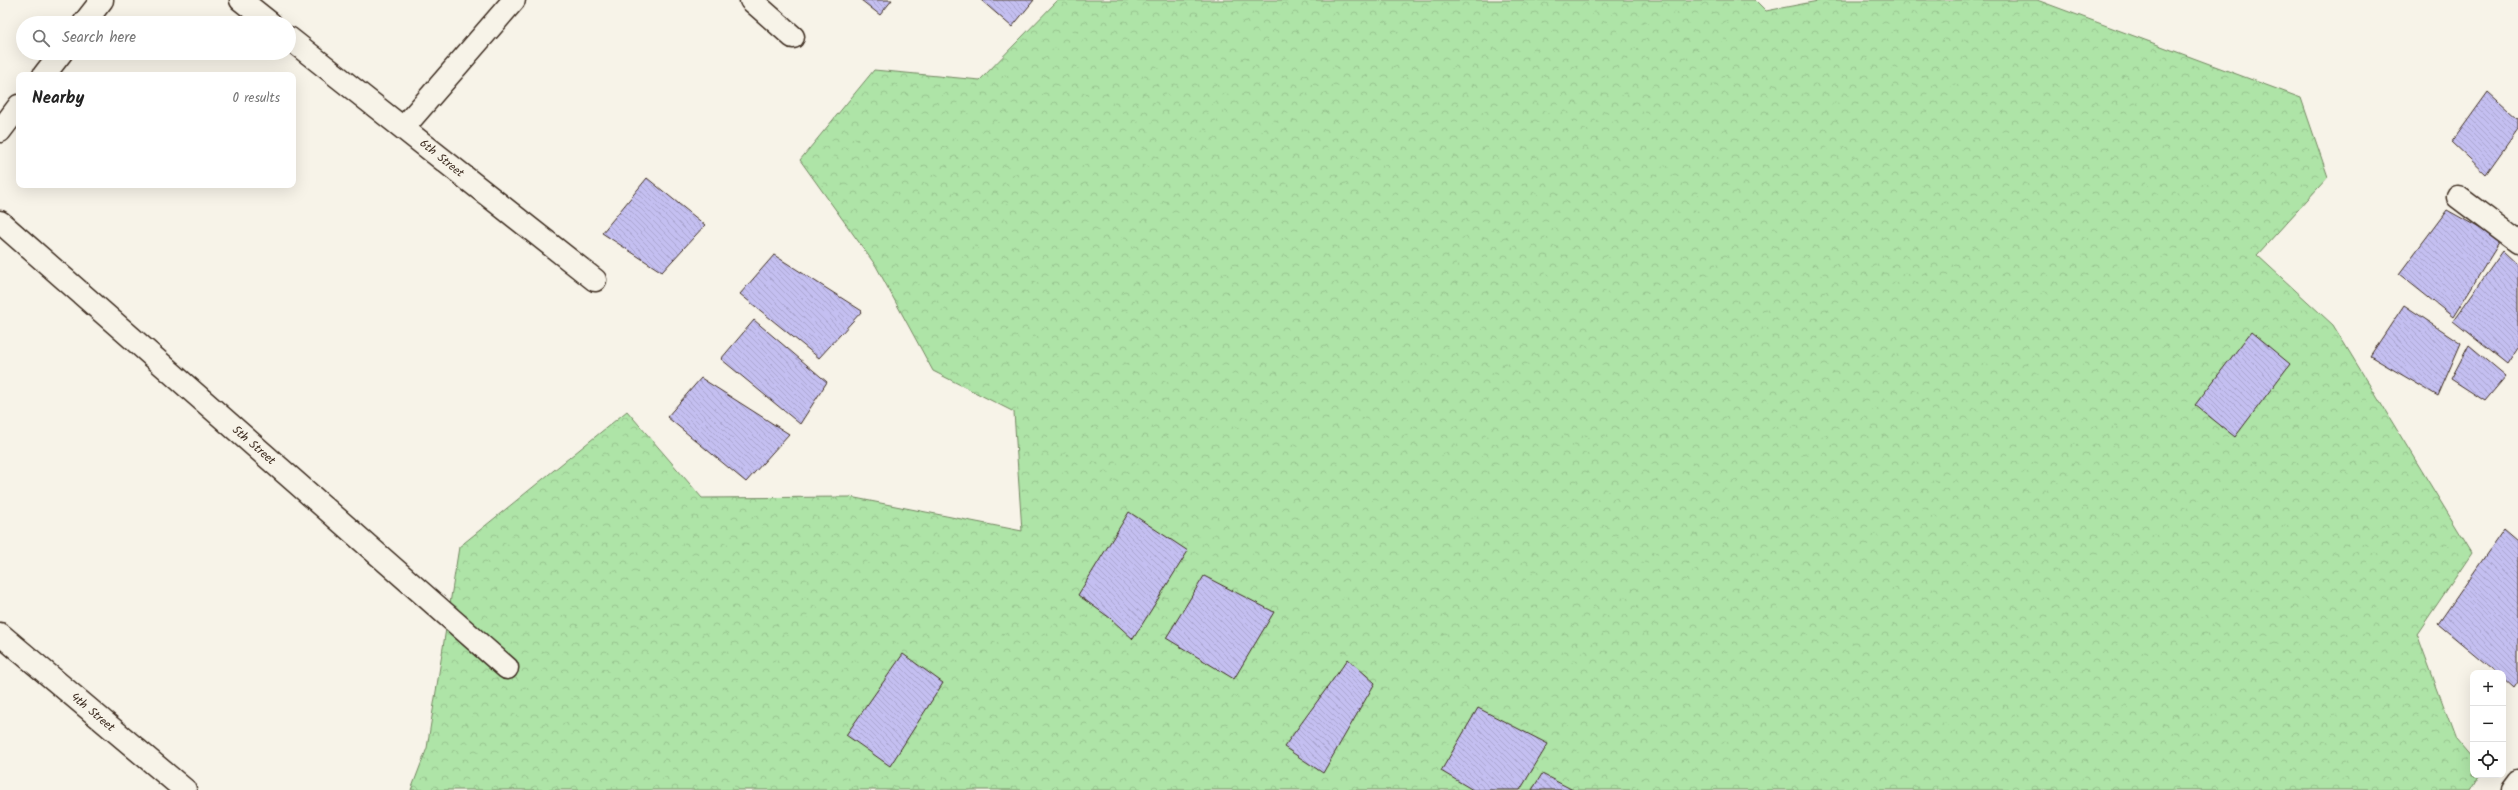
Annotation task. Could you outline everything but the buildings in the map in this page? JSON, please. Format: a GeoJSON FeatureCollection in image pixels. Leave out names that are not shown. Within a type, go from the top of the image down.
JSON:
{"type":"FeatureCollection","features":[{"type":"Feature","properties":{"kind":"street"},"geometry":{"type":"LineString","coordinates":[[89,16],[102,0]]}},
{"type":"Feature","properties":{"kind":"street"},"geometry":{"type":"LineString","coordinates":[[241,0],[261,16]]}},
{"type":"Feature","properties":{"kind":"street"},"geometry":{"type":"LineString","coordinates":[[404,127],[514,0]]}},
{"type":"Feature","properties":{"kind":"street"},"geometry":{"type":"LineString","coordinates":[[751,0],[793,37]]}},
{"type":"Feature","properties":{"kind":"street","name":"6th Street"},"geometry":{"type":"LineString","coordinates":[[296,43],[404,127],[595,280]]}},
{"type":"Feature","properties":{"kind":"street"},"geometry":{"type":"LineString","coordinates":[[46,72],[56,60]]}},
{"type":"Feature","properties":{"kind":"street"},"geometry":{"type":"LineString","coordinates":[[0,131],[16,110]]}},
{"type":"Feature","properties":{"kind":"street"},"geometry":{"type":"LineString","coordinates":[[2458,197],[2518,242]]}},
{"type":"Feature","properties":{"kind":"street","name":"5th Street"},"geometry":{"type":"LineString","coordinates":[[0,222],[507,668]]}},
{"type":"Feature","properties":{"kind":"street","name":"4th Street"},"geometry":{"type":"LineString","coordinates":[[0,634],[185,790]]}},
{"type":"Feature","properties":{"kind":"street"},"geometry":{"type":"LineString","coordinates":[[2512,790],[2518,782]]}},
{"type":"Feature","properties":{"kind":"green space"},"geometry":{"type":"Polygon","coordinates":[[[1058,0],[1755,0],[1766,11],[1823,0],[2037,0],[2301,98],[2328,177],[2257,255],[2333,325],[2472,553],[2417,634],[2456,739],[2470,755],[2470,778],[2478,778],[2471,790],[411,790],[427,748],[459,547],[627,411],[702,498],[850,497],[1022,531],[1014,412],[933,371],[876,266],[800,160],[874,70],[980,80],[1058,0]]]}}]}
